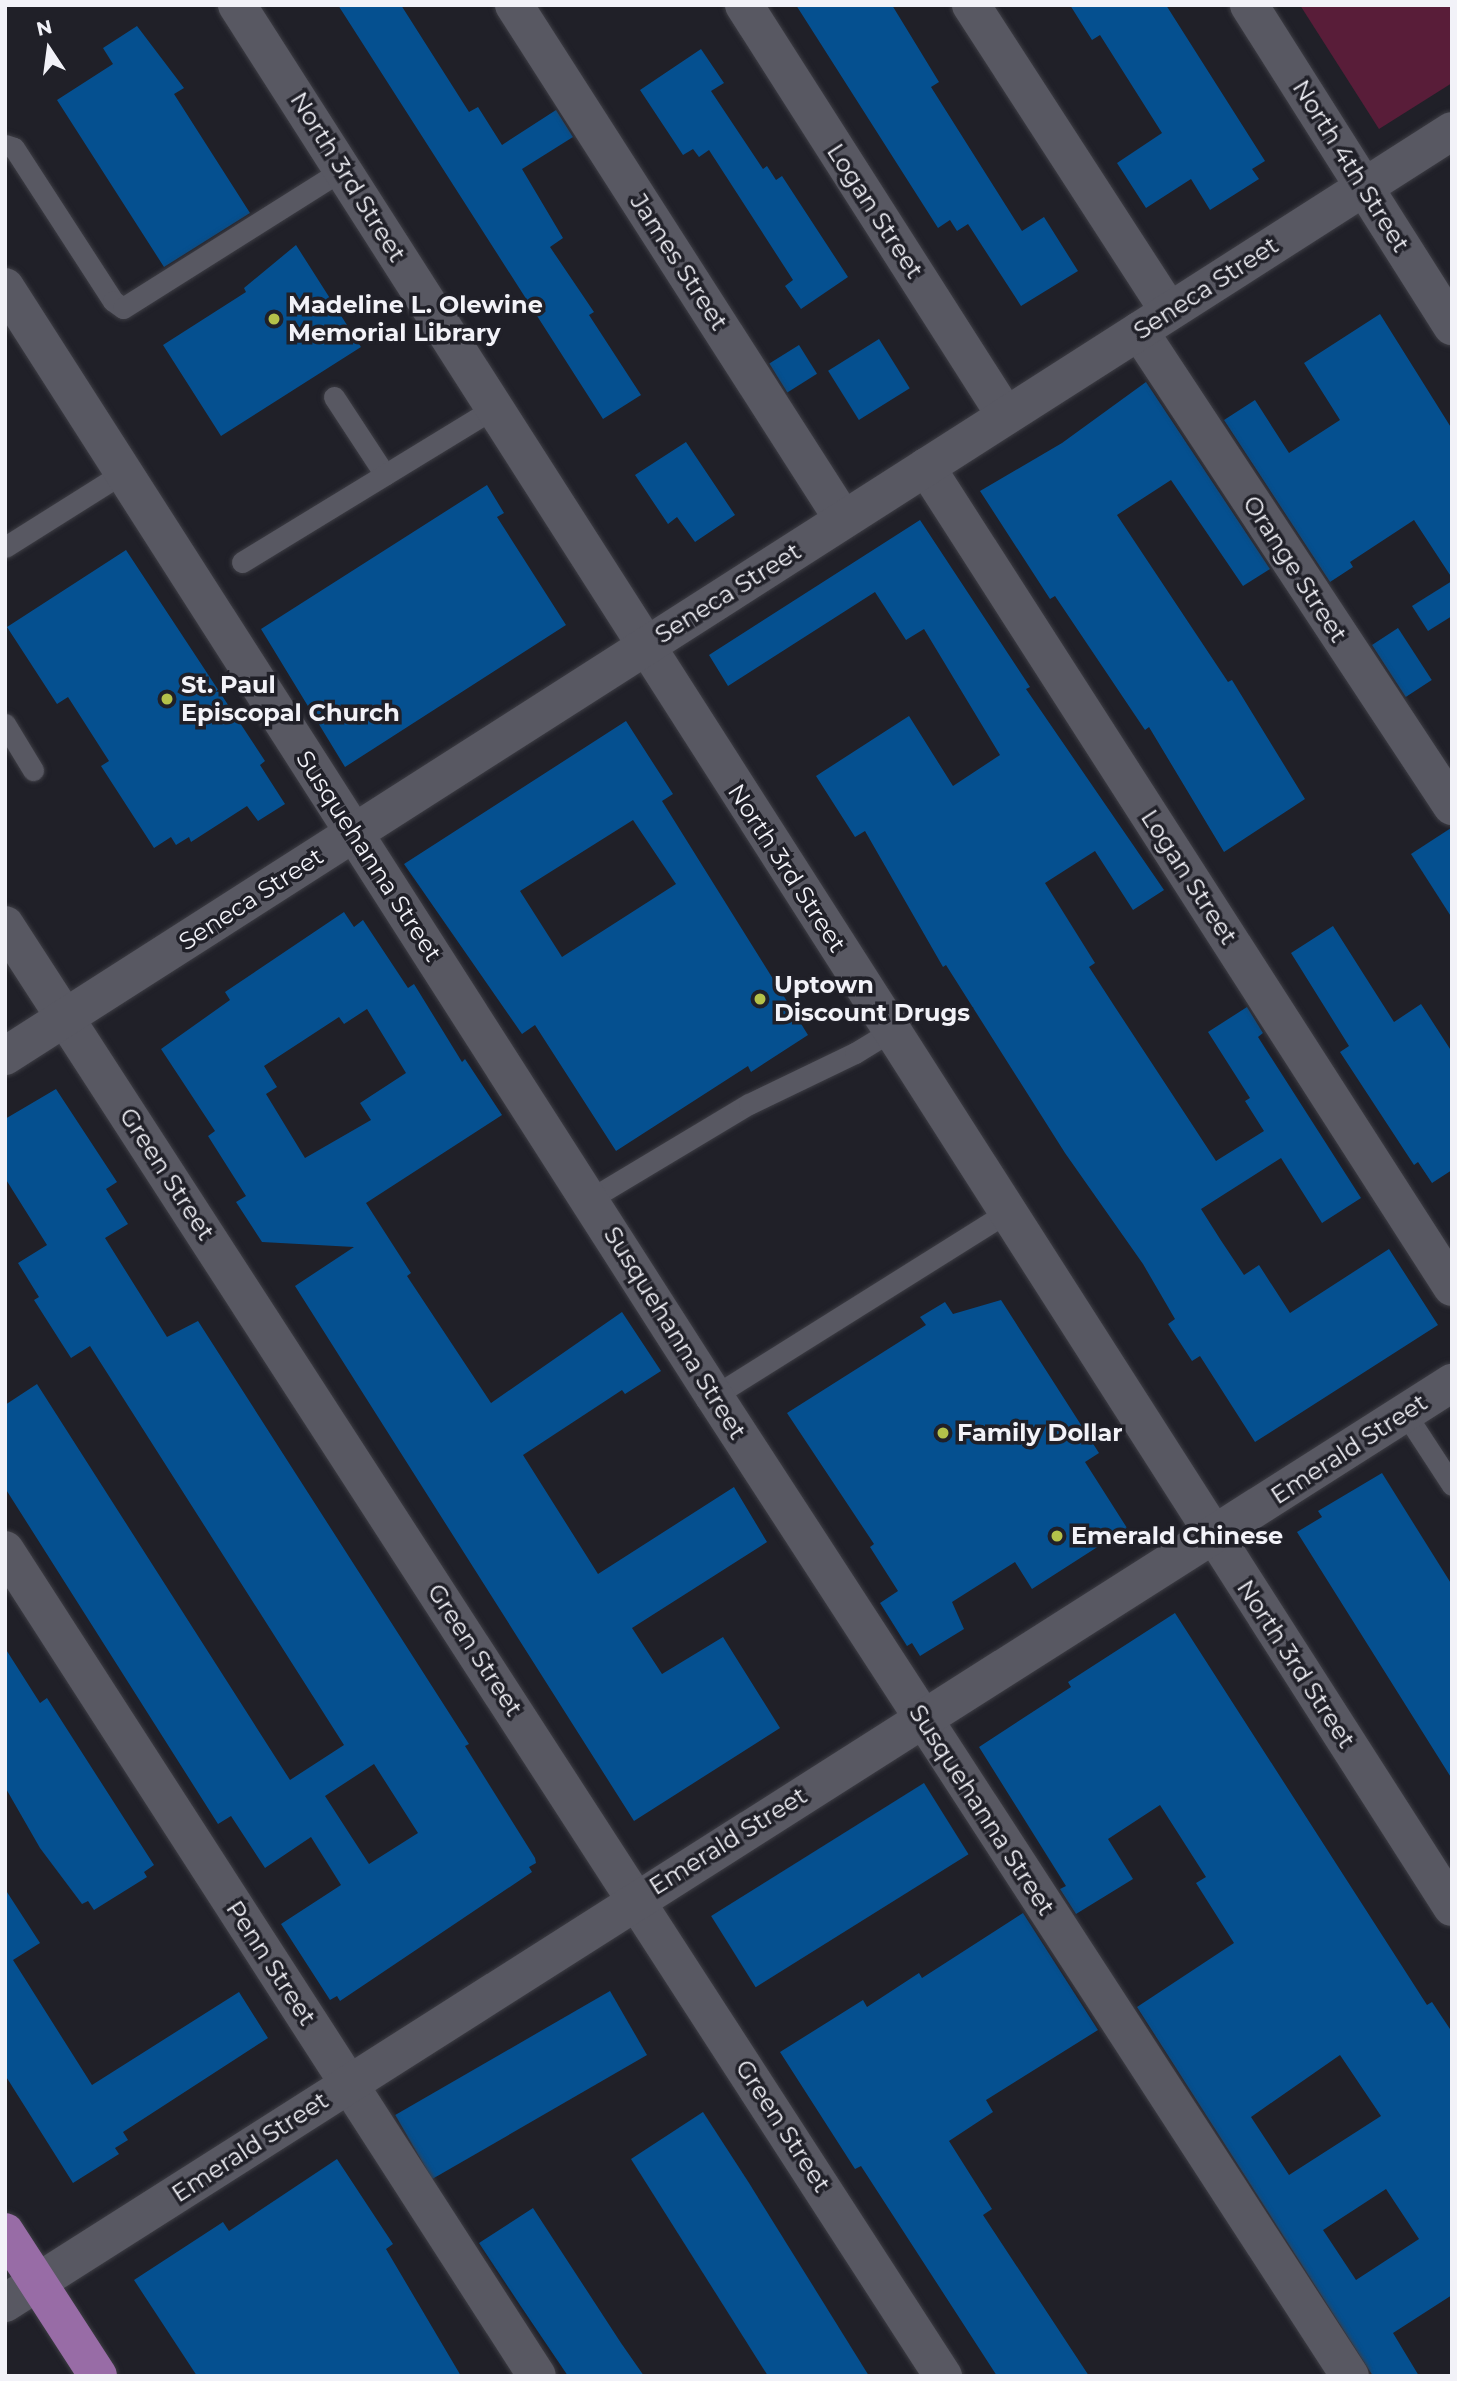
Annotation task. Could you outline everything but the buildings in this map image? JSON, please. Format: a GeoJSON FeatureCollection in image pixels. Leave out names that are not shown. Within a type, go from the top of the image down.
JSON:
{"type":"FeatureCollection","features":[{"type":"Feature","properties":{"kind":"main road"},"geometry":{"type":"LineString","coordinates":[[5,2232],[98,2376]]}},
{"type":"Feature","properties":{"kind":"street","name":"North 3rd Street"},"geometry":{"type":"LineString","coordinates":[[237,5],[1452,1907]]}},
{"type":"Feature","properties":{"kind":"street","name":"James Street"},"geometry":{"type":"LineString","coordinates":[[514,5],[844,519]]}},
{"type":"Feature","properties":{"kind":"street","name":"Logan Street"},"geometry":{"type":"LineString","coordinates":[[744,5],[1006,416]]}},
{"type":"Feature","properties":{"kind":"street","name":"Orange Street"},"geometry":{"type":"LineString","coordinates":[[971,5],[1154,321],[1452,806]]}},
{"type":"Feature","properties":{"kind":"street","name":"North 4th Street"},"geometry":{"type":"LineString","coordinates":[[1249,5],[1452,326]]}},
{"type":"Feature","properties":{"kind":"street","name":"Seneca Street"},"geometry":{"type":"LineString","coordinates":[[5,1056],[1452,131]]}},
{"type":"Feature","properties":{"kind":"street","name":"Susquehanna Street"},"geometry":{"type":"LineString","coordinates":[[5,287],[715,1396],[1350,2376]]}},
{"type":"Feature","properties":{"kind":"street","name":"Logan Street"},"geometry":{"type":"LineString","coordinates":[[926,467],[1452,1287]]}},
{"type":"Feature","properties":{"kind":"street","name":"Green Street"},"geometry":{"type":"LineString","coordinates":[[5,925],[637,1898],[943,2376]]}},
{"type":"Feature","properties":{"kind":"street","name":"Emerald Street"},"geometry":{"type":"LineString","coordinates":[[5,2303],[637,1898],[1214,1536],[1452,1383]]}},
{"type":"Feature","properties":{"kind":"street","name":"Penn Street"},"geometry":{"type":"LineString","coordinates":[[5,1549],[537,2376]]}},
{"type":"Feature","properties":{"kind":"lane"},"geometry":{"type":"LineString","coordinates":[[5,145],[13,148],[113,301],[123,308],[344,169]]}},
{"type":"Feature","properties":{"kind":"lane"},"geometry":{"type":"LineString","coordinates":[[334,397],[385,475]]}},
{"type":"Feature","properties":{"kind":"lane"},"geometry":{"type":"LineString","coordinates":[[242,562],[493,408]]}},
{"type":"Feature","properties":{"kind":"lane"},"geometry":{"type":"LineString","coordinates":[[5,547],[124,472]]}},
{"type":"Feature","properties":{"kind":"lane"},"geometry":{"type":"LineString","coordinates":[[5,724],[33,770]]}},
{"type":"Feature","properties":{"kind":"lane"},"geometry":{"type":"LineString","coordinates":[[590,1199],[749,1104],[891,1031]]}},
{"type":"Feature","properties":{"kind":"lane"},"geometry":{"type":"LineString","coordinates":[[715,1396],[1007,1212]]}},
{"type":"Feature","properties":{"kind":"lane"},"geometry":{"type":"LineString","coordinates":[[1405,1413],[1452,1485]]}},
{"type":"Feature","properties":{"kind":"shaded area"},"geometry":{"type":"Polygon","coordinates":[[[1300,5],[1452,5],[1452,83],[1379,129],[1300,5]]]}},
{"type":"Feature","properties":{"kind":"place","name":"Madeline L. Olewine Memorial Library"},"geometry":{"type":"Point","coordinates":[274,319]}},
{"type":"Feature","properties":{"kind":"place","name":"St. Paul Episcopal Church"},"geometry":{"type":"Point","coordinates":[167,699]}},
{"type":"Feature","properties":{"kind":"place","name":"Uptown Discount Drugs"},"geometry":{"type":"Point","coordinates":[760,999]}},
{"type":"Feature","properties":{"kind":"place","name":"Family Dollar"},"geometry":{"type":"Point","coordinates":[943,1433]}},
{"type":"Feature","properties":{"kind":"place","name":"Emerald Chinese"},"geometry":{"type":"Point","coordinates":[1057,1536]}}]}
